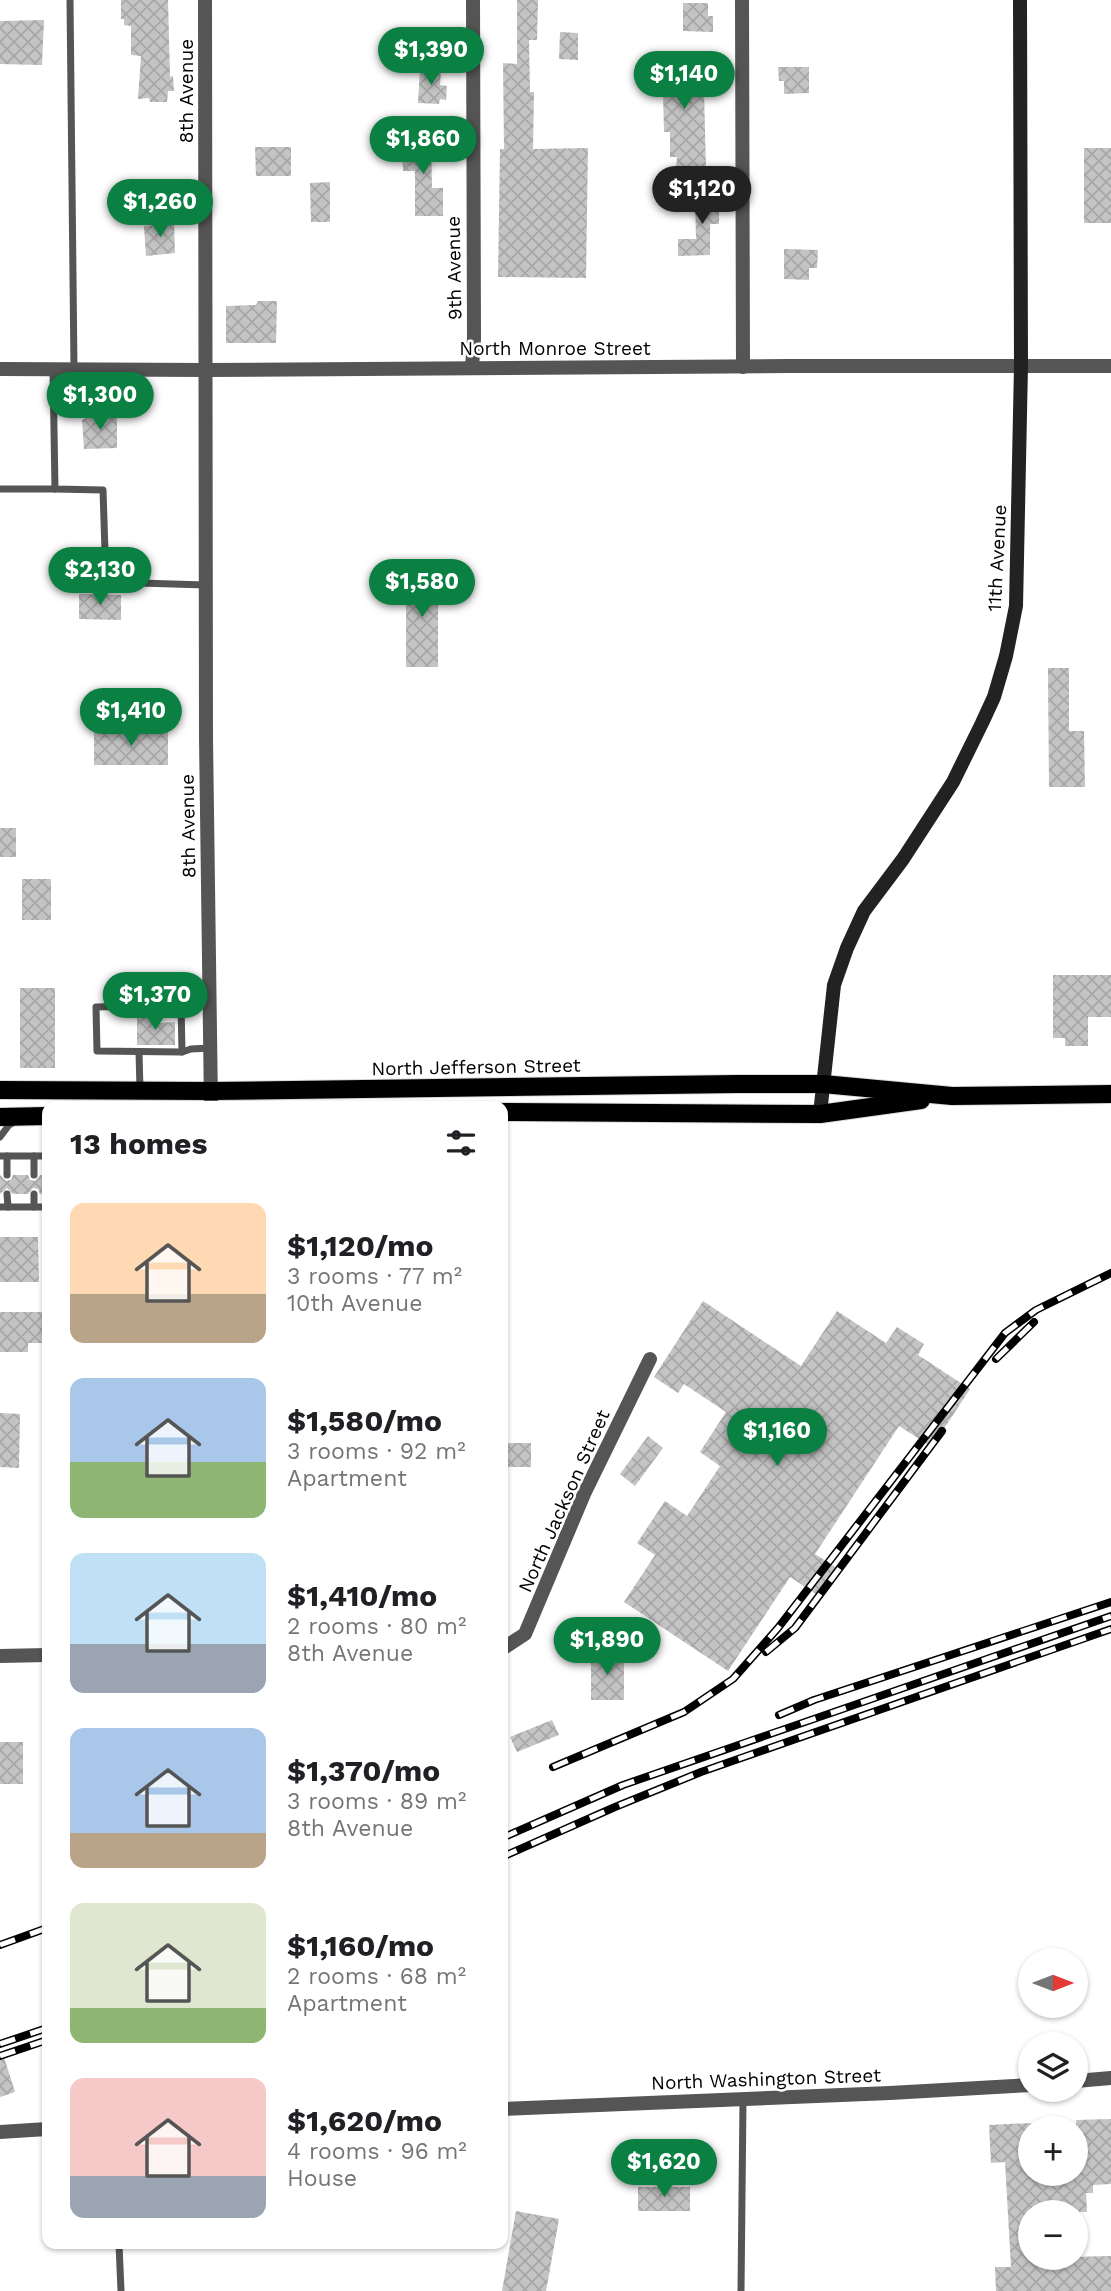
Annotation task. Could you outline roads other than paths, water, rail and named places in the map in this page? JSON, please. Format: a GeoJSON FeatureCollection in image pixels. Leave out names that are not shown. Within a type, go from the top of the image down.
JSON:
{"type":"FeatureCollection","features":[{"type":"Feature","properties":{"kind":"main road","name":"North Jefferson Street"},"geometry":{"type":"LineString","coordinates":[[0,1090],[141,1090],[211,1098],[823,1084],[952,1096],[1111,1094]]}},
{"type":"Feature","properties":{"kind":"main road","name":"North Jefferson Street"},"geometry":{"type":"LineString","coordinates":[[508,1112],[820,1114],[952,1096]]}},
{"type":"Feature","properties":{"kind":"main road"},"geometry":{"type":"LineString","coordinates":[[0,1117],[42,1116]]}},
{"type":"Feature","properties":{"kind":"street","name":"8th Avenue"},"geometry":{"type":"LineString","coordinates":[[205,0],[206,738],[211,1098]]}},
{"type":"Feature","properties":{"kind":"street","name":"9th Avenue"},"geometry":{"type":"LineString","coordinates":[[472,0],[472,368]]}},
{"type":"Feature","properties":{"kind":"street"},"geometry":{"type":"LineString","coordinates":[[742,0],[743,367]]}},
{"type":"Feature","properties":{"kind":"street","name":"11th Avenue"},"geometry":{"type":"LineString","coordinates":[[820,1114],[834,985],[847,948],[870,902],[903,859],[953,782],[993,697],[1006,656],[1016,606],[1021,366],[1020,0]]}},
{"type":"Feature","properties":{"kind":"street","name":"North Monroe Street"},"geometry":{"type":"LineString","coordinates":[[0,369],[1111,366]]}},
{"type":"Feature","properties":{"kind":"street","name":"North Jackson Street"},"geometry":{"type":"LineString","coordinates":[[508,1645],[525,1634],[584,1493],[650,1359]]}},
{"type":"Feature","properties":{"kind":"street"},"geometry":{"type":"LineString","coordinates":[[0,1656],[42,1656]]}},
{"type":"Feature","properties":{"kind":"street"},"geometry":{"type":"LineString","coordinates":[[1088,2080],[1111,2078]]}},
{"type":"Feature","properties":{"kind":"street","name":"North Washington Street"},"geometry":{"type":"LineString","coordinates":[[508,2109],[1018,2086]]}},
{"type":"Feature","properties":{"kind":"street"},"geometry":{"type":"LineString","coordinates":[[0,2132],[42,2129]]}},
{"type":"Feature","properties":{"kind":"lane"},"geometry":{"type":"LineString","coordinates":[[69,0],[74,369]]}},
{"type":"Feature","properties":{"kind":"lane"},"geometry":{"type":"LineString","coordinates":[[53,369],[55,489]]}},
{"type":"Feature","properties":{"kind":"lane"},"geometry":{"type":"LineString","coordinates":[[0,489],[103,490],[106,582],[206,585]]}},
{"type":"Feature","properties":{"kind":"lane"},"geometry":{"type":"LineString","coordinates":[[181,1004],[182,1052]]}},
{"type":"Feature","properties":{"kind":"lane"},"geometry":{"type":"LineString","coordinates":[[211,1004],[96,1007],[97,1051],[182,1052],[211,1048]]}},
{"type":"Feature","properties":{"kind":"lane"},"geometry":{"type":"LineString","coordinates":[[139,1052],[141,1090]]}},
{"type":"Feature","properties":{"kind":"lane"},"geometry":{"type":"LineString","coordinates":[[0,1138],[9,1125],[23,1116]]}},
{"type":"Feature","properties":{"kind":"lane"},"geometry":{"type":"LineString","coordinates":[[7,1175],[4,1156],[42,1156]]}},
{"type":"Feature","properties":{"kind":"lane"},"geometry":{"type":"LineString","coordinates":[[34,1156],[34,1175]]}},
{"type":"Feature","properties":{"kind":"lane"},"geometry":{"type":"LineString","coordinates":[[7,1194],[4,1207],[42,1207]]}},
{"type":"Feature","properties":{"kind":"lane"},"geometry":{"type":"LineString","coordinates":[[34,1194],[34,1207]]}},
{"type":"Feature","properties":{"kind":"lane"},"geometry":{"type":"LineString","coordinates":[[741,2291],[743,2100]]}},
{"type":"Feature","properties":{"kind":"lane"},"geometry":{"type":"LineString","coordinates":[[120,2249],[121,2291]]}},
{"type":"Feature","properties":{"kind":"railway"},"geometry":{"type":"LineString","coordinates":[[553,1767],[684,1712],[733,1679],[778,1628],[1005,1333],[1036,1310],[1111,1273]]}},
{"type":"Feature","properties":{"kind":"railway"},"geometry":{"type":"LineString","coordinates":[[996,1359],[1034,1322]]}},
{"type":"Feature","properties":{"kind":"railway"},"geometry":{"type":"LineString","coordinates":[[766,1652],[795,1628],[942,1431]]}},
{"type":"Feature","properties":{"kind":"railway"},"geometry":{"type":"LineString","coordinates":[[779,1715],[814,1700],[1111,1602]]}},
{"type":"Feature","properties":{"kind":"railway"},"geometry":{"type":"LineString","coordinates":[[508,1835],[623,1785],[1111,1616]]}},
{"type":"Feature","properties":{"kind":"railway"},"geometry":{"type":"LineString","coordinates":[[508,1854],[701,1772],[1111,1629]]}},
{"type":"Feature","properties":{"kind":"railway"},"geometry":{"type":"LineString","coordinates":[[0,1945],[42,1930]]}},
{"type":"Feature","properties":{"kind":"railway"},"geometry":{"type":"LineString","coordinates":[[0,2044],[42,2030]]}},
{"type":"Feature","properties":{"kind":"railway"},"geometry":{"type":"LineString","coordinates":[[0,2056],[42,2042]]}}]}
